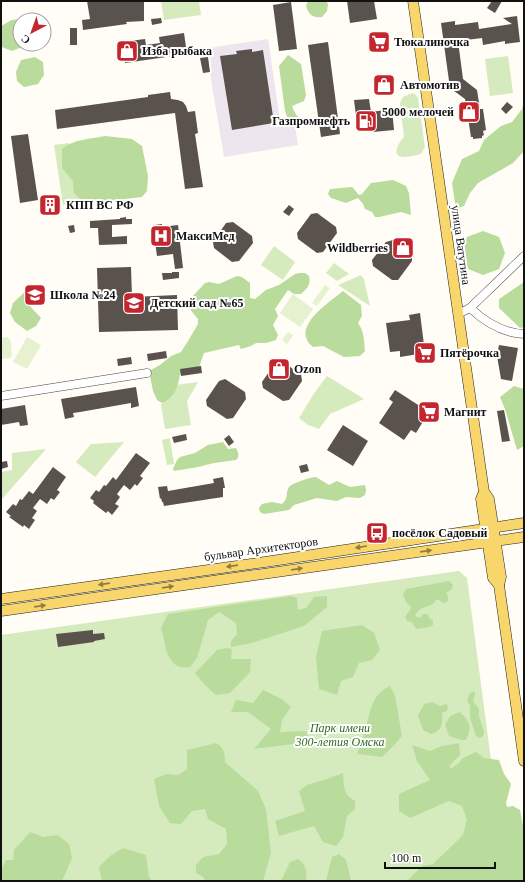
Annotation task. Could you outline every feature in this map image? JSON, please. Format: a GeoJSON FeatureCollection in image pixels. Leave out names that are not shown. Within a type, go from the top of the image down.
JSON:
{"type":"FeatureCollection","features":[{"type":"Feature","properties":{"kind":"main road","name":"улица Ватутина"},"geometry":{"type":"LineString","coordinates":[[413,1],[484,492],[489,499],[492,541],[501,576],[499,585],[524,762]]}},
{"type":"Feature","properties":{"kind":"main road","name":"бульвар Архитекторов"},"geometry":{"type":"LineString","coordinates":[[1,599],[265,562],[524,523]]}},
{"type":"Feature","properties":{"kind":"main road","name":"бульвар Архитекторов"},"geometry":{"type":"LineString","coordinates":[[1,611],[524,537]]}},
{"type":"Feature","properties":{"kind":"street"},"geometry":{"type":"LineString","coordinates":[[458,314],[470,308],[524,256]]}},
{"type":"Feature","properties":{"kind":"street"},"geometry":{"type":"LineString","coordinates":[[470,308],[484,320],[500,329],[524,334]]}},
{"type":"Feature","properties":{"kind":"street"},"geometry":{"type":"LineString","coordinates":[[1,396],[147,373]]}},
{"type":"Feature","properties":{"kind":"shaded area"},"geometry":{"type":"Polygon","coordinates":[[[268,39],[280,120],[294,119],[298,145],[224,157],[210,74],[212,73],[209,49],[268,39]]]}},
{"type":"Feature","properties":{"kind":"green space"},"geometry":{"type":"Polygon","coordinates":[[[161,1],[199,1],[201,15],[164,20],[161,1]]]}},
{"type":"Feature","properties":{"kind":"green space"},"geometry":{"type":"Polygon","coordinates":[[[308,1],[326,1],[328,4],[327,11],[322,17],[313,16],[308,12],[306,6],[308,1]]]}},
{"type":"Feature","properties":{"kind":"green space"},"geometry":{"type":"Polygon","coordinates":[[[12,20],[12,51],[2,47],[1,45],[1,26],[12,20]]]}},
{"type":"Feature","properties":{"kind":"green space"},"geometry":{"type":"Polygon","coordinates":[[[288,55],[301,64],[306,95],[304,101],[292,106],[300,119],[297,125],[289,122],[285,111],[279,66],[288,55]]]}},
{"type":"Feature","properties":{"kind":"green space"},"geometry":{"type":"Polygon","coordinates":[[[508,56],[513,93],[490,96],[485,59],[508,56]]]}},
{"type":"Feature","properties":{"kind":"green space"},"geometry":{"type":"Polygon","coordinates":[[[35,57],[43,62],[44,75],[38,84],[24,87],[17,81],[16,72],[21,60],[35,57]]]}},
{"type":"Feature","properties":{"kind":"green space"},"geometry":{"type":"Polygon","coordinates":[[[412,93],[418,98],[425,147],[421,154],[406,157],[397,155],[397,149],[404,137],[400,103],[403,97],[412,93]]]}},
{"type":"Feature","properties":{"kind":"green space"},"geometry":{"type":"Polygon","coordinates":[[[524,101],[524,151],[513,163],[478,183],[470,193],[464,206],[456,209],[452,183],[462,159],[479,151],[484,140],[501,126],[512,122],[522,109],[524,101]]]}},
{"type":"Feature","properties":{"kind":"green space"},"geometry":{"type":"Polygon","coordinates":[[[105,136],[132,139],[142,146],[148,176],[147,191],[142,197],[89,203],[81,200],[74,193],[73,181],[62,168],[62,149],[77,141],[105,136]]]}},
{"type":"Feature","properties":{"kind":"green space"},"geometry":{"type":"Polygon","coordinates":[[[69,143],[75,183],[87,202],[63,205],[54,145],[69,143]]]}},
{"type":"Feature","properties":{"kind":"green space"},"geometry":{"type":"Polygon","coordinates":[[[393,180],[406,186],[409,193],[411,215],[401,212],[375,217],[372,212],[365,209],[358,198],[346,203],[331,198],[328,194],[330,189],[352,187],[359,195],[362,194],[371,183],[393,180]]]}},
{"type":"Feature","properties":{"kind":"green space"},"geometry":{"type":"Polygon","coordinates":[[[483,231],[499,237],[505,253],[499,269],[483,275],[468,269],[461,253],[467,237],[483,231]]]}},
{"type":"Feature","properties":{"kind":"green space"},"geometry":{"type":"Polygon","coordinates":[[[274,246],[295,262],[283,280],[261,265],[274,246]]]}},
{"type":"Feature","properties":{"kind":"green space"},"geometry":{"type":"Polygon","coordinates":[[[334,263],[349,274],[337,281],[326,273],[334,263]]]}},
{"type":"Feature","properties":{"kind":"green space"},"geometry":{"type":"Polygon","coordinates":[[[305,273],[309,276],[309,284],[301,294],[294,294],[288,290],[275,309],[278,316],[273,325],[278,335],[276,340],[266,343],[256,343],[241,349],[239,345],[204,353],[198,370],[185,371],[180,374],[177,387],[170,398],[162,403],[157,400],[153,391],[149,371],[160,365],[171,356],[181,352],[188,341],[198,324],[198,319],[189,308],[191,298],[205,283],[209,282],[219,284],[237,276],[242,277],[250,283],[250,298],[255,299],[266,290],[279,285],[295,274],[305,273]]]}},
{"type":"Feature","properties":{"kind":"green space"},"geometry":{"type":"Polygon","coordinates":[[[361,275],[364,279],[370,306],[338,285],[361,275]]]}},
{"type":"Feature","properties":{"kind":"green space"},"geometry":{"type":"Polygon","coordinates":[[[524,282],[524,327],[520,328],[499,308],[499,299],[524,282]]]}},
{"type":"Feature","properties":{"kind":"green space"},"geometry":{"type":"Polygon","coordinates":[[[33,284],[37,289],[29,305],[41,318],[36,326],[27,331],[15,322],[10,313],[13,303],[33,284]]]}},
{"type":"Feature","properties":{"kind":"green space"},"geometry":{"type":"Polygon","coordinates":[[[325,285],[330,288],[317,306],[312,303],[325,285]]]}},
{"type":"Feature","properties":{"kind":"green space"},"geometry":{"type":"Polygon","coordinates":[[[343,291],[361,305],[362,316],[358,323],[363,332],[365,351],[360,356],[344,357],[323,346],[313,347],[307,340],[305,333],[311,319],[317,312],[343,291]]]}},
{"type":"Feature","properties":{"kind":"green space"},"geometry":{"type":"Polygon","coordinates":[[[293,294],[313,309],[300,327],[280,313],[293,294]]]}},
{"type":"Feature","properties":{"kind":"green space"},"geometry":{"type":"Polygon","coordinates":[[[288,332],[293,335],[287,344],[282,340],[288,332]]]}},
{"type":"Feature","properties":{"kind":"green space"},"geometry":{"type":"Polygon","coordinates":[[[7,337],[11,341],[12,355],[10,358],[1,359],[1,338],[7,337]]]}},
{"type":"Feature","properties":{"kind":"green space"},"geometry":{"type":"Polygon","coordinates":[[[27,337],[41,345],[27,369],[13,362],[27,337]]]}},
{"type":"Feature","properties":{"kind":"green space"},"geometry":{"type":"Polygon","coordinates":[[[327,376],[364,399],[330,414],[319,429],[308,425],[299,418],[327,376]]]}},
{"type":"Feature","properties":{"kind":"green space"},"geometry":{"type":"Polygon","coordinates":[[[198,382],[187,401],[191,425],[165,429],[161,405],[175,385],[198,382]]]}},
{"type":"Feature","properties":{"kind":"green space"},"geometry":{"type":"Polygon","coordinates":[[[514,386],[524,389],[524,446],[517,450],[500,397],[514,386]]]}},
{"type":"Feature","properties":{"kind":"green space"},"geometry":{"type":"Polygon","coordinates":[[[170,438],[174,464],[167,465],[162,440],[170,438]]]}},
{"type":"Feature","properties":{"kind":"green space"},"geometry":{"type":"Polygon","coordinates":[[[124,442],[95,477],[76,462],[91,444],[124,442]]]}},
{"type":"Feature","properties":{"kind":"green space"},"geometry":{"type":"Polygon","coordinates":[[[223,442],[228,449],[236,448],[238,456],[236,460],[174,471],[173,469],[180,457],[195,453],[208,445],[223,442]]]}},
{"type":"Feature","properties":{"kind":"green space"},"geometry":{"type":"Polygon","coordinates":[[[46,449],[2,500],[1,472],[12,470],[12,453],[46,449]]]}},
{"type":"Feature","properties":{"kind":"green space"},"geometry":{"type":"Polygon","coordinates":[[[316,477],[329,485],[337,481],[350,487],[365,485],[365,495],[360,498],[346,497],[337,501],[317,498],[294,505],[289,510],[264,514],[260,512],[259,508],[262,504],[272,502],[282,504],[291,485],[302,480],[316,477]]]}},
{"type":"Feature","properties":{"kind":"green space","name":"Парк имени 300-летия Омска"},"geometry":{"type":"Polygon","coordinates":[[[459,571],[467,578],[507,881],[1,881],[1,635],[459,571]]]}},
{"type":"Feature","properties":{"kind":"green space"},"geometry":{"type":"Polygon","coordinates":[[[449,581],[453,585],[452,589],[446,593],[448,596],[448,601],[443,603],[436,600],[431,605],[420,609],[416,613],[415,616],[420,618],[423,614],[428,614],[430,619],[433,621],[433,625],[416,629],[412,622],[407,621],[405,617],[411,607],[406,602],[403,594],[406,589],[449,581]]]}},
{"type":"Feature","properties":{"kind":"green space"},"geometry":{"type":"Polygon","coordinates":[[[291,596],[297,598],[298,610],[306,608],[314,597],[327,596],[327,607],[304,626],[252,643],[231,647],[231,641],[237,634],[236,623],[219,612],[208,620],[197,658],[190,667],[180,667],[168,656],[161,628],[168,614],[291,596]]]}},
{"type":"Feature","properties":{"kind":"green space"},"geometry":{"type":"Polygon","coordinates":[[[362,625],[374,633],[380,650],[372,660],[359,663],[353,677],[341,681],[337,695],[319,689],[316,657],[322,631],[362,625]]]}},
{"type":"Feature","properties":{"kind":"green space"},"geometry":{"type":"Polygon","coordinates":[[[227,648],[232,649],[231,659],[251,659],[250,672],[230,693],[216,695],[195,673],[217,650],[227,648]]]}},
{"type":"Feature","properties":{"kind":"green space"},"geometry":{"type":"Polygon","coordinates":[[[390,686],[395,696],[402,736],[382,757],[357,754],[372,705],[378,694],[390,686]]]}},
{"type":"Feature","properties":{"kind":"green space"},"geometry":{"type":"Polygon","coordinates":[[[263,690],[282,699],[291,707],[282,720],[280,732],[306,731],[309,742],[254,749],[271,729],[248,712],[231,712],[236,700],[253,703],[263,690]]]}},
{"type":"Feature","properties":{"kind":"green space"},"geometry":{"type":"Polygon","coordinates":[[[474,691],[475,694],[473,701],[479,709],[479,716],[484,732],[483,736],[480,738],[476,736],[470,718],[470,706],[467,700],[470,693],[474,691]]]}},
{"type":"Feature","properties":{"kind":"green space"},"geometry":{"type":"Polygon","coordinates":[[[432,702],[440,706],[447,704],[448,709],[442,713],[442,723],[440,729],[431,734],[423,730],[418,716],[424,704],[432,702]]]}},
{"type":"Feature","properties":{"kind":"green space"},"geometry":{"type":"Polygon","coordinates":[[[460,712],[468,721],[470,728],[466,740],[449,736],[445,725],[450,716],[460,712]]]}},
{"type":"Feature","properties":{"kind":"green space"},"geometry":{"type":"Polygon","coordinates":[[[216,743],[224,751],[225,762],[258,791],[266,809],[271,853],[263,881],[205,881],[203,877],[196,873],[196,865],[203,857],[219,854],[227,844],[226,829],[208,819],[205,809],[192,811],[181,824],[170,823],[159,806],[154,779],[166,774],[178,775],[187,769],[187,750],[216,743]]]}},
{"type":"Feature","properties":{"kind":"green space"},"geometry":{"type":"Polygon","coordinates":[[[459,743],[460,755],[450,765],[450,769],[458,764],[463,758],[476,752],[484,758],[499,760],[504,774],[511,784],[506,803],[507,807],[513,806],[520,810],[524,831],[524,881],[407,881],[422,866],[433,864],[463,835],[467,820],[462,806],[449,801],[410,818],[399,811],[399,794],[430,780],[417,761],[412,745],[430,751],[442,746],[459,743]]]}},
{"type":"Feature","properties":{"kind":"green space"},"geometry":{"type":"Polygon","coordinates":[[[343,773],[346,793],[355,801],[355,809],[347,816],[343,837],[336,846],[323,842],[314,826],[279,836],[275,821],[305,811],[299,791],[307,785],[343,773]]]}},
{"type":"Feature","properties":{"kind":"green space"},"geometry":{"type":"Polygon","coordinates":[[[30,832],[43,837],[58,835],[69,844],[72,858],[62,881],[1,881],[1,870],[6,860],[13,860],[14,850],[30,832]]]}},
{"type":"Feature","properties":{"kind":"green space"},"geometry":{"type":"Polygon","coordinates":[[[123,848],[146,855],[149,877],[152,881],[102,881],[99,867],[110,856],[123,848]]]}},
{"type":"Feature","properties":{"kind":"green space"},"geometry":{"type":"Polygon","coordinates":[[[339,854],[346,860],[351,881],[326,881],[332,857],[339,854]]]}},
{"type":"Feature","properties":{"kind":"green space"},"geometry":{"type":"Polygon","coordinates":[[[298,859],[303,863],[305,868],[306,881],[281,881],[290,862],[298,859]]]}},
{"type":"Feature","properties":{"kind":"building"},"geometry":{"type":"Polygon","coordinates":[[[87,1],[144,1],[144,21],[126,22],[127,24],[83,30],[82,20],[90,19],[87,1]]]}},
{"type":"Feature","properties":{"kind":"building"},"geometry":{"type":"Polygon","coordinates":[[[347,1],[374,1],[377,19],[350,23],[347,1]]]}},
{"type":"Feature","properties":{"kind":"building"},"geometry":{"type":"Polygon","coordinates":[[[492,1],[502,1],[495,13],[487,8],[492,1]]]}},
{"type":"Feature","properties":{"kind":"building"},"geometry":{"type":"Polygon","coordinates":[[[291,2],[297,49],[279,51],[273,5],[291,2]]]}},
{"type":"Feature","properties":{"kind":"building"},"geometry":{"type":"Polygon","coordinates":[[[517,16],[520,42],[505,44],[505,41],[483,45],[482,38],[458,41],[463,79],[477,90],[480,109],[483,109],[486,130],[483,131],[484,135],[482,138],[473,139],[473,137],[471,137],[465,99],[450,88],[441,23],[455,21],[455,25],[478,22],[479,29],[512,24],[503,18],[517,16]]]}},
{"type":"Feature","properties":{"kind":"building"},"geometry":{"type":"Polygon","coordinates":[[[161,18],[162,23],[152,25],[151,19],[161,18]]]}},
{"type":"Feature","properties":{"kind":"building"},"geometry":{"type":"Polygon","coordinates":[[[70,28],[77,28],[77,45],[70,45],[70,28]]]}},
{"type":"Feature","properties":{"kind":"building"},"geometry":{"type":"Polygon","coordinates":[[[184,33],[187,54],[125,63],[122,42],[145,39],[146,45],[160,43],[159,37],[184,33]]]}},
{"type":"Feature","properties":{"kind":"building"},"geometry":{"type":"Polygon","coordinates":[[[328,42],[340,134],[321,137],[308,45],[328,42]]]}},
{"type":"Feature","properties":{"kind":"building"},"geometry":{"type":"Polygon","coordinates":[[[252,49],[252,52],[263,50],[274,123],[232,130],[220,56],[237,54],[236,51],[252,49]]]}},
{"type":"Feature","properties":{"kind":"building"},"geometry":{"type":"Polygon","coordinates":[[[208,57],[210,72],[203,73],[200,58],[208,57]]]}},
{"type":"Feature","properties":{"kind":"building"},"geometry":{"type":"Polygon","coordinates":[[[170,92],[171,99],[183,102],[188,112],[195,111],[198,133],[195,134],[203,187],[185,189],[175,113],[57,129],[55,110],[148,97],[148,95],[170,92]]]}},
{"type":"Feature","properties":{"kind":"building"},"geometry":{"type":"Polygon","coordinates":[[[369,99],[371,112],[392,109],[394,130],[358,132],[354,100],[369,99]]]}},
{"type":"Feature","properties":{"kind":"building"},"geometry":{"type":"Polygon","coordinates":[[[507,102],[513,107],[506,114],[501,109],[507,102]]]}},
{"type":"Feature","properties":{"kind":"building"},"geometry":{"type":"Polygon","coordinates":[[[28,134],[38,200],[20,203],[11,136],[28,134]]]}},
{"type":"Feature","properties":{"kind":"building","name":"КПП ВС РФ"},"geometry":{"type":"Polygon","coordinates":[[[53,202],[54,211],[48,212],[46,203],[53,202]]]}},
{"type":"Feature","properties":{"kind":"building"},"geometry":{"type":"Polygon","coordinates":[[[289,205],[294,209],[289,216],[283,212],[289,205]]]}},
{"type":"Feature","properties":{"kind":"building"},"geometry":{"type":"Polygon","coordinates":[[[317,213],[336,227],[337,233],[323,252],[317,253],[298,239],[297,233],[311,214],[317,213]]]}},
{"type":"Feature","properties":{"kind":"building"},"geometry":{"type":"Polygon","coordinates":[[[126,217],[126,219],[132,219],[132,224],[112,225],[112,237],[127,236],[127,244],[99,245],[98,228],[90,228],[90,221],[120,219],[126,217]]]}},
{"type":"Feature","properties":{"kind":"building"},"geometry":{"type":"Polygon","coordinates":[[[233,222],[252,236],[253,243],[239,261],[232,262],[214,248],[213,242],[226,223],[233,222]]]}},
{"type":"Feature","properties":{"kind":"building"},"geometry":{"type":"Polygon","coordinates":[[[162,224],[162,227],[178,225],[183,268],[175,269],[173,254],[157,256],[153,228],[156,228],[155,225],[162,224]]]}},
{"type":"Feature","properties":{"kind":"building"},"geometry":{"type":"Polygon","coordinates":[[[74,225],[75,232],[70,233],[68,226],[74,225]]]}},
{"type":"Feature","properties":{"kind":"building"},"geometry":{"type":"Polygon","coordinates":[[[393,240],[412,254],[412,261],[398,280],[392,280],[373,266],[372,260],[386,242],[393,240]]]}},
{"type":"Feature","properties":{"kind":"building"},"geometry":{"type":"Polygon","coordinates":[[[131,267],[132,297],[177,295],[178,330],[99,332],[97,268],[131,267]]]}},
{"type":"Feature","properties":{"kind":"building"},"geometry":{"type":"Polygon","coordinates":[[[179,272],[179,278],[163,280],[162,273],[179,272]]]}},
{"type":"Feature","properties":{"kind":"building"},"geometry":{"type":"Polygon","coordinates":[[[420,313],[425,353],[400,357],[400,351],[390,352],[386,323],[410,320],[409,315],[420,313]]]}},
{"type":"Feature","properties":{"kind":"building"},"geometry":{"type":"Polygon","coordinates":[[[499,345],[518,348],[512,381],[501,379],[497,356],[499,345]]]}},
{"type":"Feature","properties":{"kind":"building"},"geometry":{"type":"Polygon","coordinates":[[[166,351],[167,358],[148,361],[147,354],[166,351]]]}},
{"type":"Feature","properties":{"kind":"building"},"geometry":{"type":"Polygon","coordinates":[[[131,357],[132,364],[118,366],[117,359],[131,357]]]}},
{"type":"Feature","properties":{"kind":"building"},"geometry":{"type":"Polygon","coordinates":[[[281,361],[301,374],[302,381],[289,400],[283,401],[263,388],[262,382],[275,363],[281,361]]]}},
{"type":"Feature","properties":{"kind":"building"},"geometry":{"type":"Polygon","coordinates":[[[201,366],[202,373],[181,376],[180,369],[201,366]]]}},
{"type":"Feature","properties":{"kind":"building"},"geometry":{"type":"Polygon","coordinates":[[[225,379],[245,392],[246,399],[233,418],[227,419],[207,406],[206,400],[219,381],[225,379]]]}},
{"type":"Feature","properties":{"kind":"building"},"geometry":{"type":"Polygon","coordinates":[[[136,387],[139,406],[131,408],[131,403],[73,413],[74,417],[65,419],[61,399],[136,387]]]}},
{"type":"Feature","properties":{"kind":"building"},"geometry":{"type":"Polygon","coordinates":[[[395,390],[429,412],[416,433],[411,430],[404,440],[379,423],[393,402],[389,399],[395,390]]]}},
{"type":"Feature","properties":{"kind":"building"},"geometry":{"type":"Polygon","coordinates":[[[25,405],[28,425],[20,426],[19,422],[1,425],[1,409],[25,405]]]}},
{"type":"Feature","properties":{"kind":"building"},"geometry":{"type":"Polygon","coordinates":[[[504,410],[510,441],[502,442],[497,411],[504,410]]]}},
{"type":"Feature","properties":{"kind":"building"},"geometry":{"type":"Polygon","coordinates":[[[343,425],[368,441],[353,466],[327,450],[343,425]]]}},
{"type":"Feature","properties":{"kind":"building"},"geometry":{"type":"Polygon","coordinates":[[[186,434],[187,440],[174,443],[172,437],[186,434]]]}},
{"type":"Feature","properties":{"kind":"building"},"geometry":{"type":"Polygon","coordinates":[[[229,435],[234,442],[229,446],[224,439],[229,435]]]}},
{"type":"Feature","properties":{"kind":"building"},"geometry":{"type":"Polygon","coordinates":[[[136,453],[150,463],[140,476],[143,478],[137,486],[135,484],[130,490],[124,485],[117,494],[120,497],[115,504],[119,506],[112,515],[108,511],[106,513],[93,503],[94,501],[90,498],[96,490],[99,492],[104,485],[106,486],[113,477],[116,480],[136,453]]]}},
{"type":"Feature","properties":{"kind":"building"},"geometry":{"type":"Polygon","coordinates":[[[7,461],[8,467],[1,469],[1,462],[7,461]]]}},
{"type":"Feature","properties":{"kind":"building"},"geometry":{"type":"Polygon","coordinates":[[[307,464],[309,471],[301,473],[299,466],[307,464]]]}},
{"type":"Feature","properties":{"kind":"building"},"geometry":{"type":"Polygon","coordinates":[[[53,467],[66,477],[57,490],[60,492],[54,500],[51,498],[47,504],[40,499],[33,508],[37,511],[32,518],[35,520],[29,529],[24,525],[23,527],[9,517],[11,516],[6,512],[13,504],[16,506],[20,499],[22,500],[29,491],[33,494],[53,467]]]}},
{"type":"Feature","properties":{"kind":"building"},"geometry":{"type":"Polygon","coordinates":[[[223,477],[225,488],[223,488],[223,497],[164,506],[161,498],[160,499],[158,487],[167,486],[168,491],[214,483],[213,479],[223,477]]]}},
{"type":"Feature","properties":{"kind":"building"},"geometry":{"type":"Polygon","coordinates":[[[93,630],[93,634],[104,633],[105,639],[58,647],[56,634],[93,630]]]}},
{"type":"Feature","properties":{"kind":"place","name":"Тюкалиночка"},"geometry":{"type":"Point","coordinates":[379,42]}},
{"type":"Feature","properties":{"kind":"place","name":"Изба рыбака"},"geometry":{"type":"Point","coordinates":[127,51]}},
{"type":"Feature","properties":{"kind":"place","name":"Автомотив"},"geometry":{"type":"Point","coordinates":[384,85]}},
{"type":"Feature","properties":{"kind":"place","name":"5000 мелочей"},"geometry":{"type":"Point","coordinates":[469,112]}},
{"type":"Feature","properties":{"kind":"place","name":"Газпромнефть"},"geometry":{"type":"Point","coordinates":[366,121]}},
{"type":"Feature","properties":{"kind":"place","name":"КПП ВС РФ"},"geometry":{"type":"Point","coordinates":[50,205]}},
{"type":"Feature","properties":{"kind":"place","name":"МаксиМед"},"geometry":{"type":"Point","coordinates":[161,236]}},
{"type":"Feature","properties":{"kind":"place","name":"Wildberries"},"geometry":{"type":"Point","coordinates":[403,248]}},
{"type":"Feature","properties":{"kind":"place","name":"Школа №24"},"geometry":{"type":"Point","coordinates":[35,295]}},
{"type":"Feature","properties":{"kind":"place","name":"Детский сад №65"},"geometry":{"type":"Point","coordinates":[134,303]}},
{"type":"Feature","properties":{"kind":"place","name":"Пятёрочка"},"geometry":{"type":"Point","coordinates":[425,353]}},
{"type":"Feature","properties":{"kind":"place","name":"Ozon"},"geometry":{"type":"Point","coordinates":[279,369]}},
{"type":"Feature","properties":{"kind":"place","name":"Магнит"},"geometry":{"type":"Point","coordinates":[429,412]}},
{"type":"Feature","properties":{"kind":"place","name":"посёлок Садовый"},"geometry":{"type":"Point","coordinates":[377,533]}}]}
